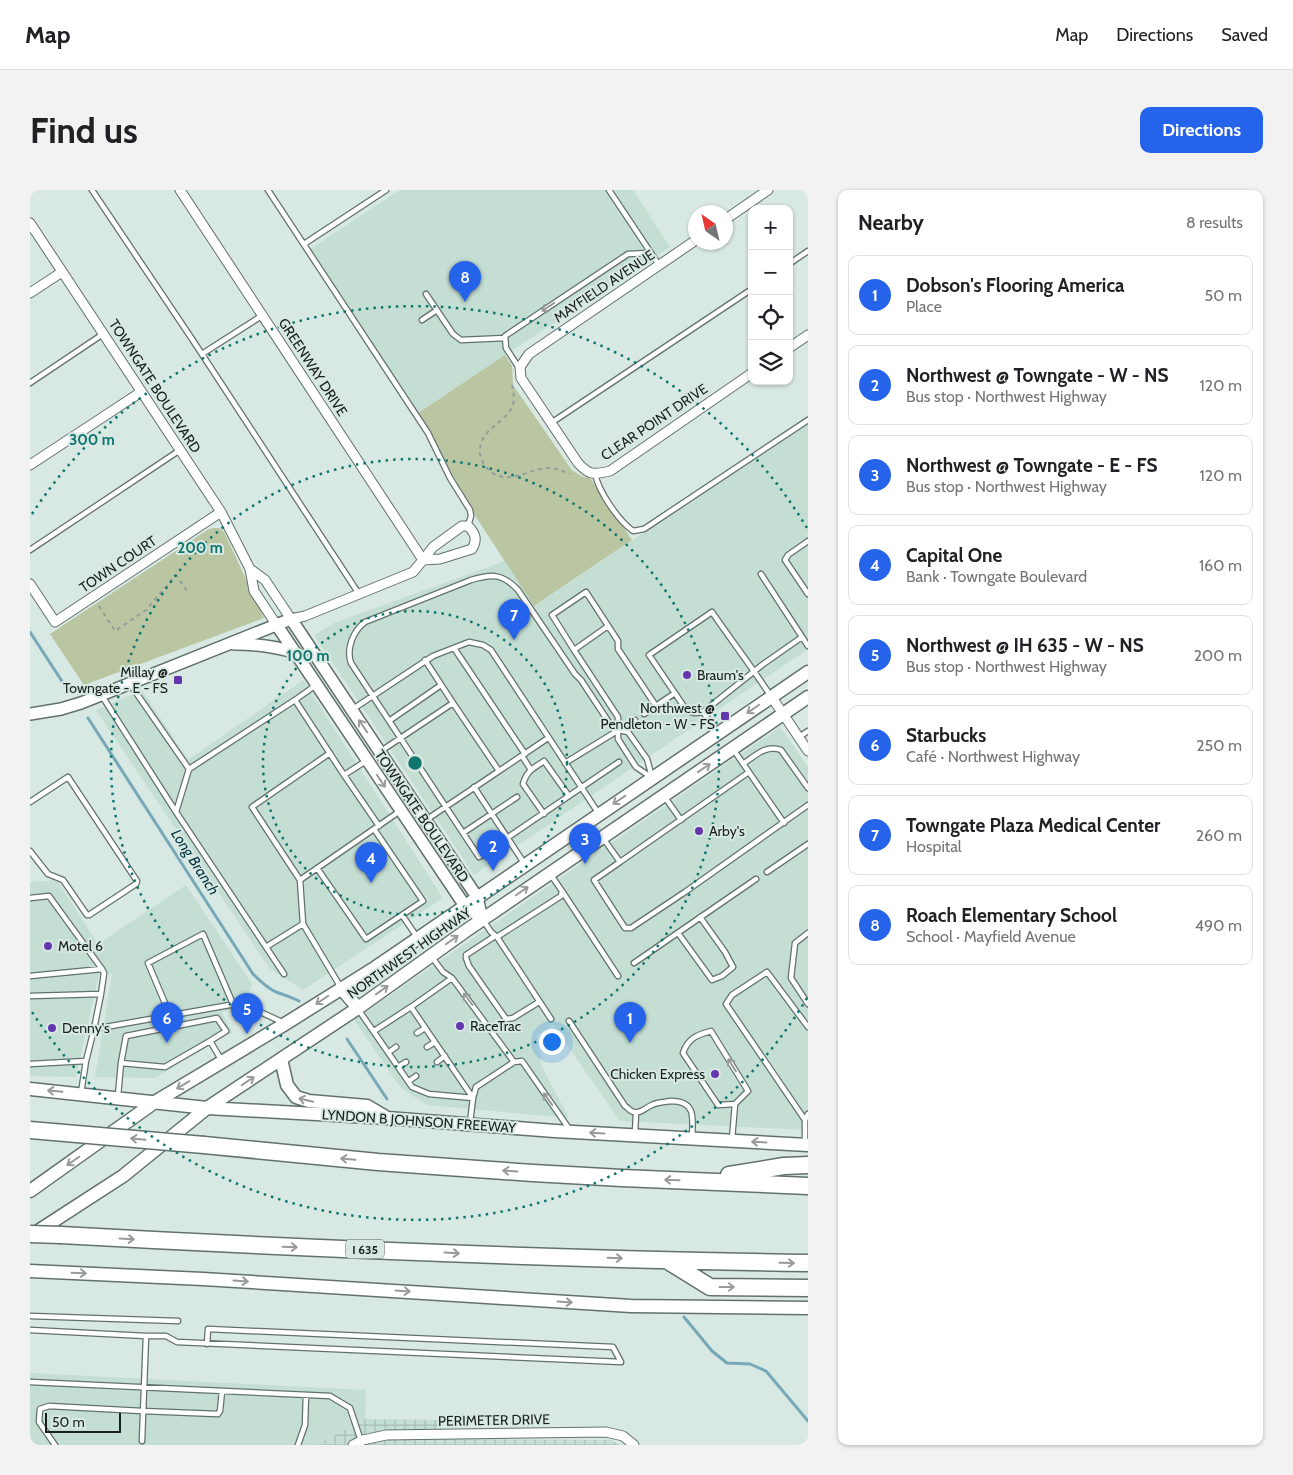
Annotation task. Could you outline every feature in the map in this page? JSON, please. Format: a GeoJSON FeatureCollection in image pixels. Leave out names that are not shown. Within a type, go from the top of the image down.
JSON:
{"type":"FeatureCollection","features":[{"type":"Feature","properties":{"kind":"highway"},"geometry":{"type":"LineString","coordinates":[[30,1130],[387,1162],[622,1178],[808,1186]]}},
{"type":"Feature","properties":{"kind":"highway"},"geometry":{"type":"LineString","coordinates":[[696,1180],[784,1166],[808,1165]]}},
{"type":"Feature","properties":{"kind":"highway","name":"I 635"},"geometry":{"type":"LineString","coordinates":[[30,1235],[668,1261],[808,1263]]}},
{"type":"Feature","properties":{"kind":"highway"},"geometry":{"type":"LineString","coordinates":[[668,1261],[710,1287],[808,1288]]}},
{"type":"Feature","properties":{"kind":"main road","name":"NORTHWEST HIGHWAY"},"geometry":{"type":"LineString","coordinates":[[30,1191],[155,1102],[376,967],[808,672]]}},
{"type":"Feature","properties":{"kind":"main road","name":"NORTHWEST HIGHWAY"},"geometry":{"type":"LineString","coordinates":[[30,1235],[123,1176],[207,1108],[358,1008],[482,919],[808,697]]}},
{"type":"Feature","properties":{"kind":"main road"},"geometry":{"type":"LineString","coordinates":[[652,778],[664,795]]}},
{"type":"Feature","properties":{"kind":"main road"},"geometry":{"type":"LineString","coordinates":[[341,988],[358,1008]]}},
{"type":"Feature","properties":{"kind":"main road"},"geometry":{"type":"LineString","coordinates":[[281,1059],[287,1085],[296,1098],[309,1101],[367,1106],[386,1118]]}},
{"type":"Feature","properties":{"kind":"main road","name":"LYNDON B JOHNSON FREEWAY"},"geometry":{"type":"LineString","coordinates":[[30,1088],[207,1108],[386,1118],[572,1132],[807,1144]]}},
{"type":"Feature","properties":{"kind":"main road"},"geometry":{"type":"LineString","coordinates":[[30,1271],[223,1280],[631,1306],[808,1308]]}},
{"type":"Feature","properties":{"kind":"street","name":"GREENWAY DRIVE"},"geometry":{"type":"LineString","coordinates":[[180,190],[423,560]]}},
{"type":"Feature","properties":{"kind":"street"},"geometry":{"type":"LineString","coordinates":[[733,214],[768,190]]}},
{"type":"Feature","properties":{"kind":"street","name":"TOWNGATE BOULEVARD"},"geometry":{"type":"LineString","coordinates":[[30,223],[221,512],[250,569],[254,591],[465,906],[482,919]]}},
{"type":"Feature","properties":{"kind":"street","name":"MAYFIELD AVENUE"},"geometry":{"type":"LineString","coordinates":[[520,369],[529,354],[688,245]]}},
{"type":"Feature","properties":{"kind":"street"},"geometry":{"type":"LineString","coordinates":[[30,293],[62,272]]}},
{"type":"Feature","properties":{"kind":"street"},"geometry":{"type":"LineString","coordinates":[[793,345],[808,335]]}},
{"type":"Feature","properties":{"kind":"street","name":"CLEAR POINT DRIVE"},"geometry":{"type":"LineString","coordinates":[[520,369],[521,378],[578,463],[586,472],[595,473],[610,471],[748,376]]}},
{"type":"Feature","properties":{"kind":"street"},"geometry":{"type":"LineString","coordinates":[[30,465],[141,392]]}},
{"type":"Feature","properties":{"kind":"street","name":"TOWN COURT"},"geometry":{"type":"LineString","coordinates":[[30,584],[55,622],[221,512]]}},
{"type":"Feature","properties":{"kind":"street"},"geometry":{"type":"LineString","coordinates":[[30,714],[61,709],[102,696],[276,624],[305,616],[413,572],[433,547],[462,526],[468,526],[473,531],[476,537],[472,549],[440,559],[423,560]]}},
{"type":"Feature","properties":{"kind":"street","name":"TOWNGATE BOULEVARD"},"geometry":{"type":"LineString","coordinates":[[250,569],[265,580],[426,820],[477,897],[482,919]]}},
{"type":"Feature","properties":{"kind":"street"},"geometry":{"type":"LineString","coordinates":[[228,644],[256,644],[278,647],[296,653]]}},
{"type":"Feature","properties":{"kind":"street"},"geometry":{"type":"LineString","coordinates":[[771,696],[808,751]]}},
{"type":"Feature","properties":{"kind":"street"},"geometry":{"type":"LineString","coordinates":[[367,760],[380,752]]}},
{"type":"Feature","properties":{"kind":"street","name":"PERIMETER DRIVE"},"geometry":{"type":"LineString","coordinates":[[357,1443],[386,1435],[606,1432],[623,1436],[634,1445]]}},
{"type":"Feature","properties":{"kind":"lane"},"geometry":{"type":"LineString","coordinates":[[92,190],[359,594]]}},
{"type":"Feature","properties":{"kind":"lane"},"geometry":{"type":"LineString","coordinates":[[268,190],[428,433],[450,478],[470,510],[468,526]]}},
{"type":"Feature","properties":{"kind":"lane"},"geometry":{"type":"LineString","coordinates":[[304,244],[386,190]]}},
{"type":"Feature","properties":{"kind":"lane"},"geometry":{"type":"LineString","coordinates":[[609,190],[659,265]]}},
{"type":"Feature","properties":{"kind":"lane"},"geometry":{"type":"LineString","coordinates":[[793,261],[808,251]]}},
{"type":"Feature","properties":{"kind":"lane"},"geometry":{"type":"LineString","coordinates":[[520,369],[506,348],[505,336],[628,254],[650,253]]}},
{"type":"Feature","properties":{"kind":"lane"},"geometry":{"type":"LineString","coordinates":[[551,423],[748,292]]}},
{"type":"Feature","properties":{"kind":"lane"},"geometry":{"type":"LineString","coordinates":[[426,294],[453,334],[460,340],[505,338]]}},
{"type":"Feature","properties":{"kind":"lane"},"geometry":{"type":"LineString","coordinates":[[422,320],[437,310]]}},
{"type":"Feature","properties":{"kind":"lane"},"geometry":{"type":"LineString","coordinates":[[202,354],[263,315]]}},
{"type":"Feature","properties":{"kind":"lane"},"geometry":{"type":"LineString","coordinates":[[30,383],[104,334]]}},
{"type":"Feature","properties":{"kind":"lane"},"geometry":{"type":"LineString","coordinates":[[595,473],[597,484],[624,524],[633,531],[644,529],[808,420]]}},
{"type":"Feature","properties":{"kind":"lane"},"geometry":{"type":"LineString","coordinates":[[30,550],[180,450]]}},
{"type":"Feature","properties":{"kind":"lane"},"geometry":{"type":"LineString","coordinates":[[808,541],[785,560],[808,594]]}},
{"type":"Feature","properties":{"kind":"lane"},"geometry":{"type":"LineString","coordinates":[[761,574],[808,646]]}},
{"type":"Feature","properties":{"kind":"lane"},"geometry":{"type":"LineString","coordinates":[[620,762],[479,857],[351,664],[349,647],[356,631],[365,622],[471,580],[487,576],[499,576],[510,581],[610,724],[619,730],[628,732],[648,759],[652,778]]}},
{"type":"Feature","properties":{"kind":"lane"},"geometry":{"type":"LineString","coordinates":[[652,778],[636,767],[618,739],[618,718],[552,615],[586,592],[618,641],[618,649],[656,706]]}},
{"type":"Feature","properties":{"kind":"lane"},"geometry":{"type":"LineString","coordinates":[[771,696],[755,672],[712,612],[649,655],[687,711],[695,714],[703,712],[738,683],[755,672],[802,637]]}},
{"type":"Feature","properties":{"kind":"lane"},"geometry":{"type":"LineString","coordinates":[[574,650],[608,626]]}},
{"type":"Feature","properties":{"kind":"lane"},"geometry":{"type":"LineString","coordinates":[[352,710],[425,660],[469,642],[483,645],[491,650],[599,814]]}},
{"type":"Feature","properties":{"kind":"lane"},"geometry":{"type":"LineString","coordinates":[[454,648],[531,770]]}},
{"type":"Feature","properties":{"kind":"lane"},"geometry":{"type":"LineString","coordinates":[[425,660],[500,770]]}},
{"type":"Feature","properties":{"kind":"lane"},"geometry":{"type":"LineString","coordinates":[[130,684],[190,769]]}},
{"type":"Feature","properties":{"kind":"lane"},"geometry":{"type":"LineString","coordinates":[[176,812],[190,769],[317,685]]}},
{"type":"Feature","properties":{"kind":"lane"},"geometry":{"type":"LineString","coordinates":[[389,721],[441,686]]}},
{"type":"Feature","properties":{"kind":"lane"},"geometry":{"type":"LineString","coordinates":[[644,714],[675,693]]}},
{"type":"Feature","properties":{"kind":"lane"},"geometry":{"type":"LineString","coordinates":[[102,696],[176,812],[284,974]]}},
{"type":"Feature","properties":{"kind":"lane"},"geometry":{"type":"LineString","coordinates":[[295,700],[423,901],[366,939],[317,868]]}},
{"type":"Feature","properties":{"kind":"lane"},"geometry":{"type":"LineString","coordinates":[[380,752],[453,703]]}},
{"type":"Feature","properties":{"kind":"lane"},"geometry":{"type":"LineString","coordinates":[[703,712],[718,733]]}},
{"type":"Feature","properties":{"kind":"lane"},"geometry":{"type":"LineString","coordinates":[[565,763],[635,720]]}},
{"type":"Feature","properties":{"kind":"lane"},"geometry":{"type":"LineString","coordinates":[[799,737],[808,730]]}},
{"type":"Feature","properties":{"kind":"lane"},"geometry":{"type":"LineString","coordinates":[[426,820],[548,738]]}},
{"type":"Feature","properties":{"kind":"lane"},"geometry":{"type":"LineString","coordinates":[[743,764],[768,748],[774,747],[780,750],[808,788]]}},
{"type":"Feature","properties":{"kind":"lane"},"geometry":{"type":"LineString","coordinates":[[732,748],[784,823]]}},
{"type":"Feature","properties":{"kind":"lane"},"geometry":{"type":"LineString","coordinates":[[330,753],[252,807],[300,880],[303,924],[341,988]]}},
{"type":"Feature","properties":{"kind":"lane"},"geometry":{"type":"LineString","coordinates":[[344,775],[367,760]]}},
{"type":"Feature","properties":{"kind":"lane"},"geometry":{"type":"LineString","coordinates":[[544,814],[523,784],[526,774],[531,770],[544,762],[569,796]]}},
{"type":"Feature","properties":{"kind":"lane"},"geometry":{"type":"LineString","coordinates":[[749,772],[594,880],[625,928],[631,928],[693,887],[808,805]]}},
{"type":"Feature","properties":{"kind":"lane"},"geometry":{"type":"LineString","coordinates":[[30,802],[68,778],[137,881],[136,884],[87,915],[63,880],[48,874],[30,851]]}},
{"type":"Feature","properties":{"kind":"lane"},"geometry":{"type":"LineString","coordinates":[[474,787],[525,864]]}},
{"type":"Feature","properties":{"kind":"lane"},"geometry":{"type":"LineString","coordinates":[[664,795],[681,820]]}},
{"type":"Feature","properties":{"kind":"lane"},"geometry":{"type":"LineString","coordinates":[[463,833],[517,797]]}},
{"type":"Feature","properties":{"kind":"lane"},"geometry":{"type":"LineString","coordinates":[[300,880],[401,810]]}},
{"type":"Feature","properties":{"kind":"lane"},"geometry":{"type":"LineString","coordinates":[[602,837],[620,862]]}},
{"type":"Feature","properties":{"kind":"lane"},"geometry":{"type":"LineString","coordinates":[[767,872],[808,844]]}},
{"type":"Feature","properties":{"kind":"lane"},"geometry":{"type":"LineString","coordinates":[[550,873],[618,976]]}},
{"type":"Feature","properties":{"kind":"lane"},"geometry":{"type":"LineString","coordinates":[[634,963],[756,879]]}},
{"type":"Feature","properties":{"kind":"lane"},"geometry":{"type":"LineString","coordinates":[[539,1002],[513,1018],[506,1019],[469,966],[466,955],[561,896],[562,891]]}},
{"type":"Feature","properties":{"kind":"lane"},"geometry":{"type":"LineString","coordinates":[[30,898],[49,896],[104,973],[81,1093]]}},
{"type":"Feature","properties":{"kind":"lane"},"geometry":{"type":"LineString","coordinates":[[402,915],[417,938]]}},
{"type":"Feature","properties":{"kind":"lane"},"geometry":{"type":"LineString","coordinates":[[678,932],[712,980],[722,976],[733,966],[700,917]]}},
{"type":"Feature","properties":{"kind":"lane"},"geometry":{"type":"LineString","coordinates":[[482,919],[496,936],[551,1019]]}},
{"type":"Feature","properties":{"kind":"lane"},"geometry":{"type":"LineString","coordinates":[[266,947],[303,924]]}},
{"type":"Feature","properties":{"kind":"lane"},"geometry":{"type":"LineString","coordinates":[[808,933],[794,943],[791,978],[808,1004]]}},
{"type":"Feature","properties":{"kind":"lane"},"geometry":{"type":"LineString","coordinates":[[170,1015],[148,963],[203,934],[233,1004]]}},
{"type":"Feature","properties":{"kind":"lane"},"geometry":{"type":"LineString","coordinates":[[430,955],[443,972],[452,978],[514,1062]]}},
{"type":"Feature","properties":{"kind":"lane"},"geometry":{"type":"LineString","coordinates":[[30,976],[102,970]]}},
{"type":"Feature","properties":{"kind":"lane"},"geometry":{"type":"LineString","coordinates":[[807,1144],[805,1120],[726,1004],[732,995],[767,972],[808,1028]]}},
{"type":"Feature","properties":{"kind":"lane"},"geometry":{"type":"LineString","coordinates":[[374,1031],[452,978]]}},
{"type":"Feature","properties":{"kind":"lane"},"geometry":{"type":"LineString","coordinates":[[30,996],[101,994]]}},
{"type":"Feature","properties":{"kind":"lane"},"geometry":{"type":"LineString","coordinates":[[94,1028],[241,1002],[285,1024]]}},
{"type":"Feature","properties":{"kind":"lane"},"geometry":{"type":"LineString","coordinates":[[411,1007],[474,1098]]}},
{"type":"Feature","properties":{"kind":"lane"},"geometry":{"type":"LineString","coordinates":[[121,1063],[165,1067],[210,1041],[226,1031],[212,1008]]}},
{"type":"Feature","properties":{"kind":"lane"},"geometry":{"type":"LineString","coordinates":[[358,1008],[412,1087],[429,1094],[474,1098]]}},
{"type":"Feature","properties":{"kind":"lane"},"geometry":{"type":"LineString","coordinates":[[117,1097],[126,1036],[218,1018]]}},
{"type":"Feature","properties":{"kind":"lane"},"geometry":{"type":"LineString","coordinates":[[569,1022],[625,1106],[636,1113]]}},
{"type":"Feature","properties":{"kind":"lane"},"geometry":{"type":"LineString","coordinates":[[418,1033],[425,1028]]}},
{"type":"Feature","properties":{"kind":"lane"},"geometry":{"type":"LineString","coordinates":[[732,1141],[736,1104],[748,1092],[711,1031],[696,1035],[686,1044],[683,1053],[718,1105],[736,1104]]}},
{"type":"Feature","properties":{"kind":"lane"},"geometry":{"type":"LineString","coordinates":[[210,1041],[222,1061]]}},
{"type":"Feature","properties":{"kind":"lane"},"geometry":{"type":"LineString","coordinates":[[427,1047],[435,1042]]}},
{"type":"Feature","properties":{"kind":"lane"},"geometry":{"type":"LineString","coordinates":[[389,1052],[396,1047]]}},
{"type":"Feature","properties":{"kind":"lane"},"geometry":{"type":"LineString","coordinates":[[437,1062],[445,1056]]}},
{"type":"Feature","properties":{"kind":"lane"},"geometry":{"type":"LineString","coordinates":[[30,1064],[86,1061]]}},
{"type":"Feature","properties":{"kind":"lane"},"geometry":{"type":"LineString","coordinates":[[470,1124],[476,1087],[514,1062],[522,1061],[572,1132]]}},
{"type":"Feature","properties":{"kind":"lane"},"geometry":{"type":"LineString","coordinates":[[398,1067],[406,1062]]}},
{"type":"Feature","properties":{"kind":"lane"},"geometry":{"type":"LineString","coordinates":[[409,1082],[416,1076]]}},
{"type":"Feature","properties":{"kind":"lane"},"geometry":{"type":"LineString","coordinates":[[636,1113],[653,1104],[680,1101],[686,1104],[693,1116],[692,1139]]}},
{"type":"Feature","properties":{"kind":"lane"},"geometry":{"type":"LineString","coordinates":[[635,1135],[636,1113]]}},
{"type":"Feature","properties":{"kind":"lane"},"geometry":{"type":"LineString","coordinates":[[805,1120],[808,1114]]}},
{"type":"Feature","properties":{"kind":"lane"},"geometry":{"type":"LineString","coordinates":[[30,1316],[178,1321]]}},
{"type":"Feature","properties":{"kind":"lane"},"geometry":{"type":"LineString","coordinates":[[30,1330],[166,1336],[176,1342],[207,1344],[621,1362],[613,1347],[218,1329],[208,1329],[207,1344]]}},
{"type":"Feature","properties":{"kind":"lane"},"geometry":{"type":"LineString","coordinates":[[142,1441],[146,1336]]}},
{"type":"Feature","properties":{"kind":"lane"},"geometry":{"type":"LineString","coordinates":[[30,1382],[330,1396],[350,1408],[357,1443]]}},
{"type":"Feature","properties":{"kind":"lane"},"geometry":{"type":"LineString","coordinates":[[55,1445],[39,1422],[40,1409],[49,1406],[218,1414],[222,1391]]}},
{"type":"Feature","properties":{"kind":"lane"},"geometry":{"type":"LineString","coordinates":[[298,1445],[305,1425],[306,1395]]}},
{"type":"Feature","properties":{"kind":"path"},"geometry":{"type":"LineString","coordinates":[[512,385],[513,404],[502,420],[483,436],[481,440],[479,451],[486,468],[493,474],[506,478],[547,468],[561,470],[570,474]]}},
{"type":"Feature","properties":{"kind":"path"},"geometry":{"type":"LineString","coordinates":[[99,606],[114,631],[146,610],[176,575],[187,591]]}},
{"type":"Feature","properties":{"kind":"shaded area"},"geometry":{"type":"Polygon","coordinates":[[[400,190],[633,190],[670,247],[417,413],[310,249],[400,190]]]}},
{"type":"Feature","properties":{"kind":"shaded area"},"geometry":{"type":"Polygon","coordinates":[[[808,422],[808,649],[474,875],[314,635],[334,623],[505,561],[535,606],[808,422]]]}},
{"type":"Feature","properties":{"kind":"shaded area"},"geometry":{"type":"Polygon","coordinates":[[[303,680],[443,898],[303,990],[269,968],[96,710],[142,690],[188,760],[303,680]]]}},
{"type":"Feature","properties":{"kind":"shaded area"},"geometry":{"type":"Polygon","coordinates":[[[780,727],[808,767],[808,1130],[620,1121],[553,1025],[537,1035],[542,1067],[569,1118],[427,1105],[401,1088],[354,1020],[780,727]]]}},
{"type":"Feature","properties":{"kind":"shaded area"},"geometry":{"type":"Polygon","coordinates":[[[57,880],[98,944],[186,885],[252,984],[243,1008],[221,1012],[233,1032],[155,1078],[95,1077],[112,974],[99,974],[76,1077],[30,1076],[30,882],[57,880]]]}},
{"type":"Feature","properties":{"kind":"shaded area"},"geometry":{"type":"Polygon","coordinates":[[[30,1373],[366,1390],[365,1419],[317,1445],[30,1445],[30,1373]]]}},
{"type":"Feature","properties":{"kind":"shaded area"},"geometry":{"type":"Polygon","coordinates":[[[365,1419],[441,1420],[443,1439],[611,1440],[620,1445],[317,1445],[365,1419]]]}},
{"type":"Feature","properties":{"kind":"green space"},"geometry":{"type":"Polygon","coordinates":[[[505,355],[512,366],[513,385],[571,469],[581,476],[590,478],[632,540],[534,606],[476,517],[418,413],[505,355]]]}},
{"type":"Feature","properties":{"kind":"green space"},"geometry":{"type":"Polygon","coordinates":[[[219,528],[224,532],[264,618],[84,685],[50,634],[209,529],[219,528]]]}},
{"type":"Feature","properties":{"kind":"waterway","name":"Long Branch"},"geometry":{"type":"LineString","coordinates":[[30,632],[69,692]]}},
{"type":"Feature","properties":{"kind":"waterway","name":"Long Branch"},"geometry":{"type":"LineString","coordinates":[[88,718],[253,974],[273,990],[299,1001]]}},
{"type":"Feature","properties":{"kind":"waterway","name":"Long Branch"},"geometry":{"type":"LineString","coordinates":[[347,1039],[387,1099]]}},
{"type":"Feature","properties":{"kind":"waterway","name":"Long Branch"},"geometry":{"type":"LineString","coordinates":[[684,1317],[712,1351],[727,1363],[750,1364],[766,1371],[808,1421]]}},
{"type":"Feature","properties":{"kind":"place","name":"Roach Elementary School"},"geometry":{"type":"Point","coordinates":[465,302]}},
{"type":"Feature","properties":{"kind":"place","name":"Towngate Plaza Medical Center"},"geometry":{"type":"Point","coordinates":[514,640]}},
{"type":"Feature","properties":{"kind":"place","name":"Braum's"},"geometry":{"type":"Point","coordinates":[687,675]}},
{"type":"Feature","properties":{"kind":"place","name":"Millay @ Towngate - E - FS"},"geometry":{"type":"Point","coordinates":[178,680]}},
{"type":"Feature","properties":{"kind":"place","name":"Northwest @ Pendleton - W - FS"},"geometry":{"type":"Point","coordinates":[725,716]}},
{"type":"Feature","properties":{"kind":"place","name":"Arby's"},"geometry":{"type":"Point","coordinates":[699,831]}},
{"type":"Feature","properties":{"kind":"place","name":"Northwest @ Towngate - E - FS"},"geometry":{"type":"Point","coordinates":[585,864]}},
{"type":"Feature","properties":{"kind":"place","name":"Northwest @ Towngate - W - NS"},"geometry":{"type":"Point","coordinates":[493,871]}},
{"type":"Feature","properties":{"kind":"place","name":"Capital One"},"geometry":{"type":"Point","coordinates":[371,883]}},
{"type":"Feature","properties":{"kind":"place","name":"Motel 6"},"geometry":{"type":"Point","coordinates":[48,946]}},
{"type":"Feature","properties":{"kind":"place","name":"RaceTrac"},"geometry":{"type":"Point","coordinates":[460,1026]}},
{"type":"Feature","properties":{"kind":"place","name":"Denny's"},"geometry":{"type":"Point","coordinates":[52,1028]}},
{"type":"Feature","properties":{"kind":"place","name":"Northwest @ IH 635 - W - NS"},"geometry":{"type":"Point","coordinates":[247,1034]}},
{"type":"Feature","properties":{"kind":"place","name":"Starbucks"},"geometry":{"type":"Point","coordinates":[167,1043]}},
{"type":"Feature","properties":{"kind":"place","name":"Dobson's Flooring America"},"geometry":{"type":"Point","coordinates":[630,1043]}},
{"type":"Feature","properties":{"kind":"place","name":"Chicken Express"},"geometry":{"type":"Point","coordinates":[715,1074]}}]}
